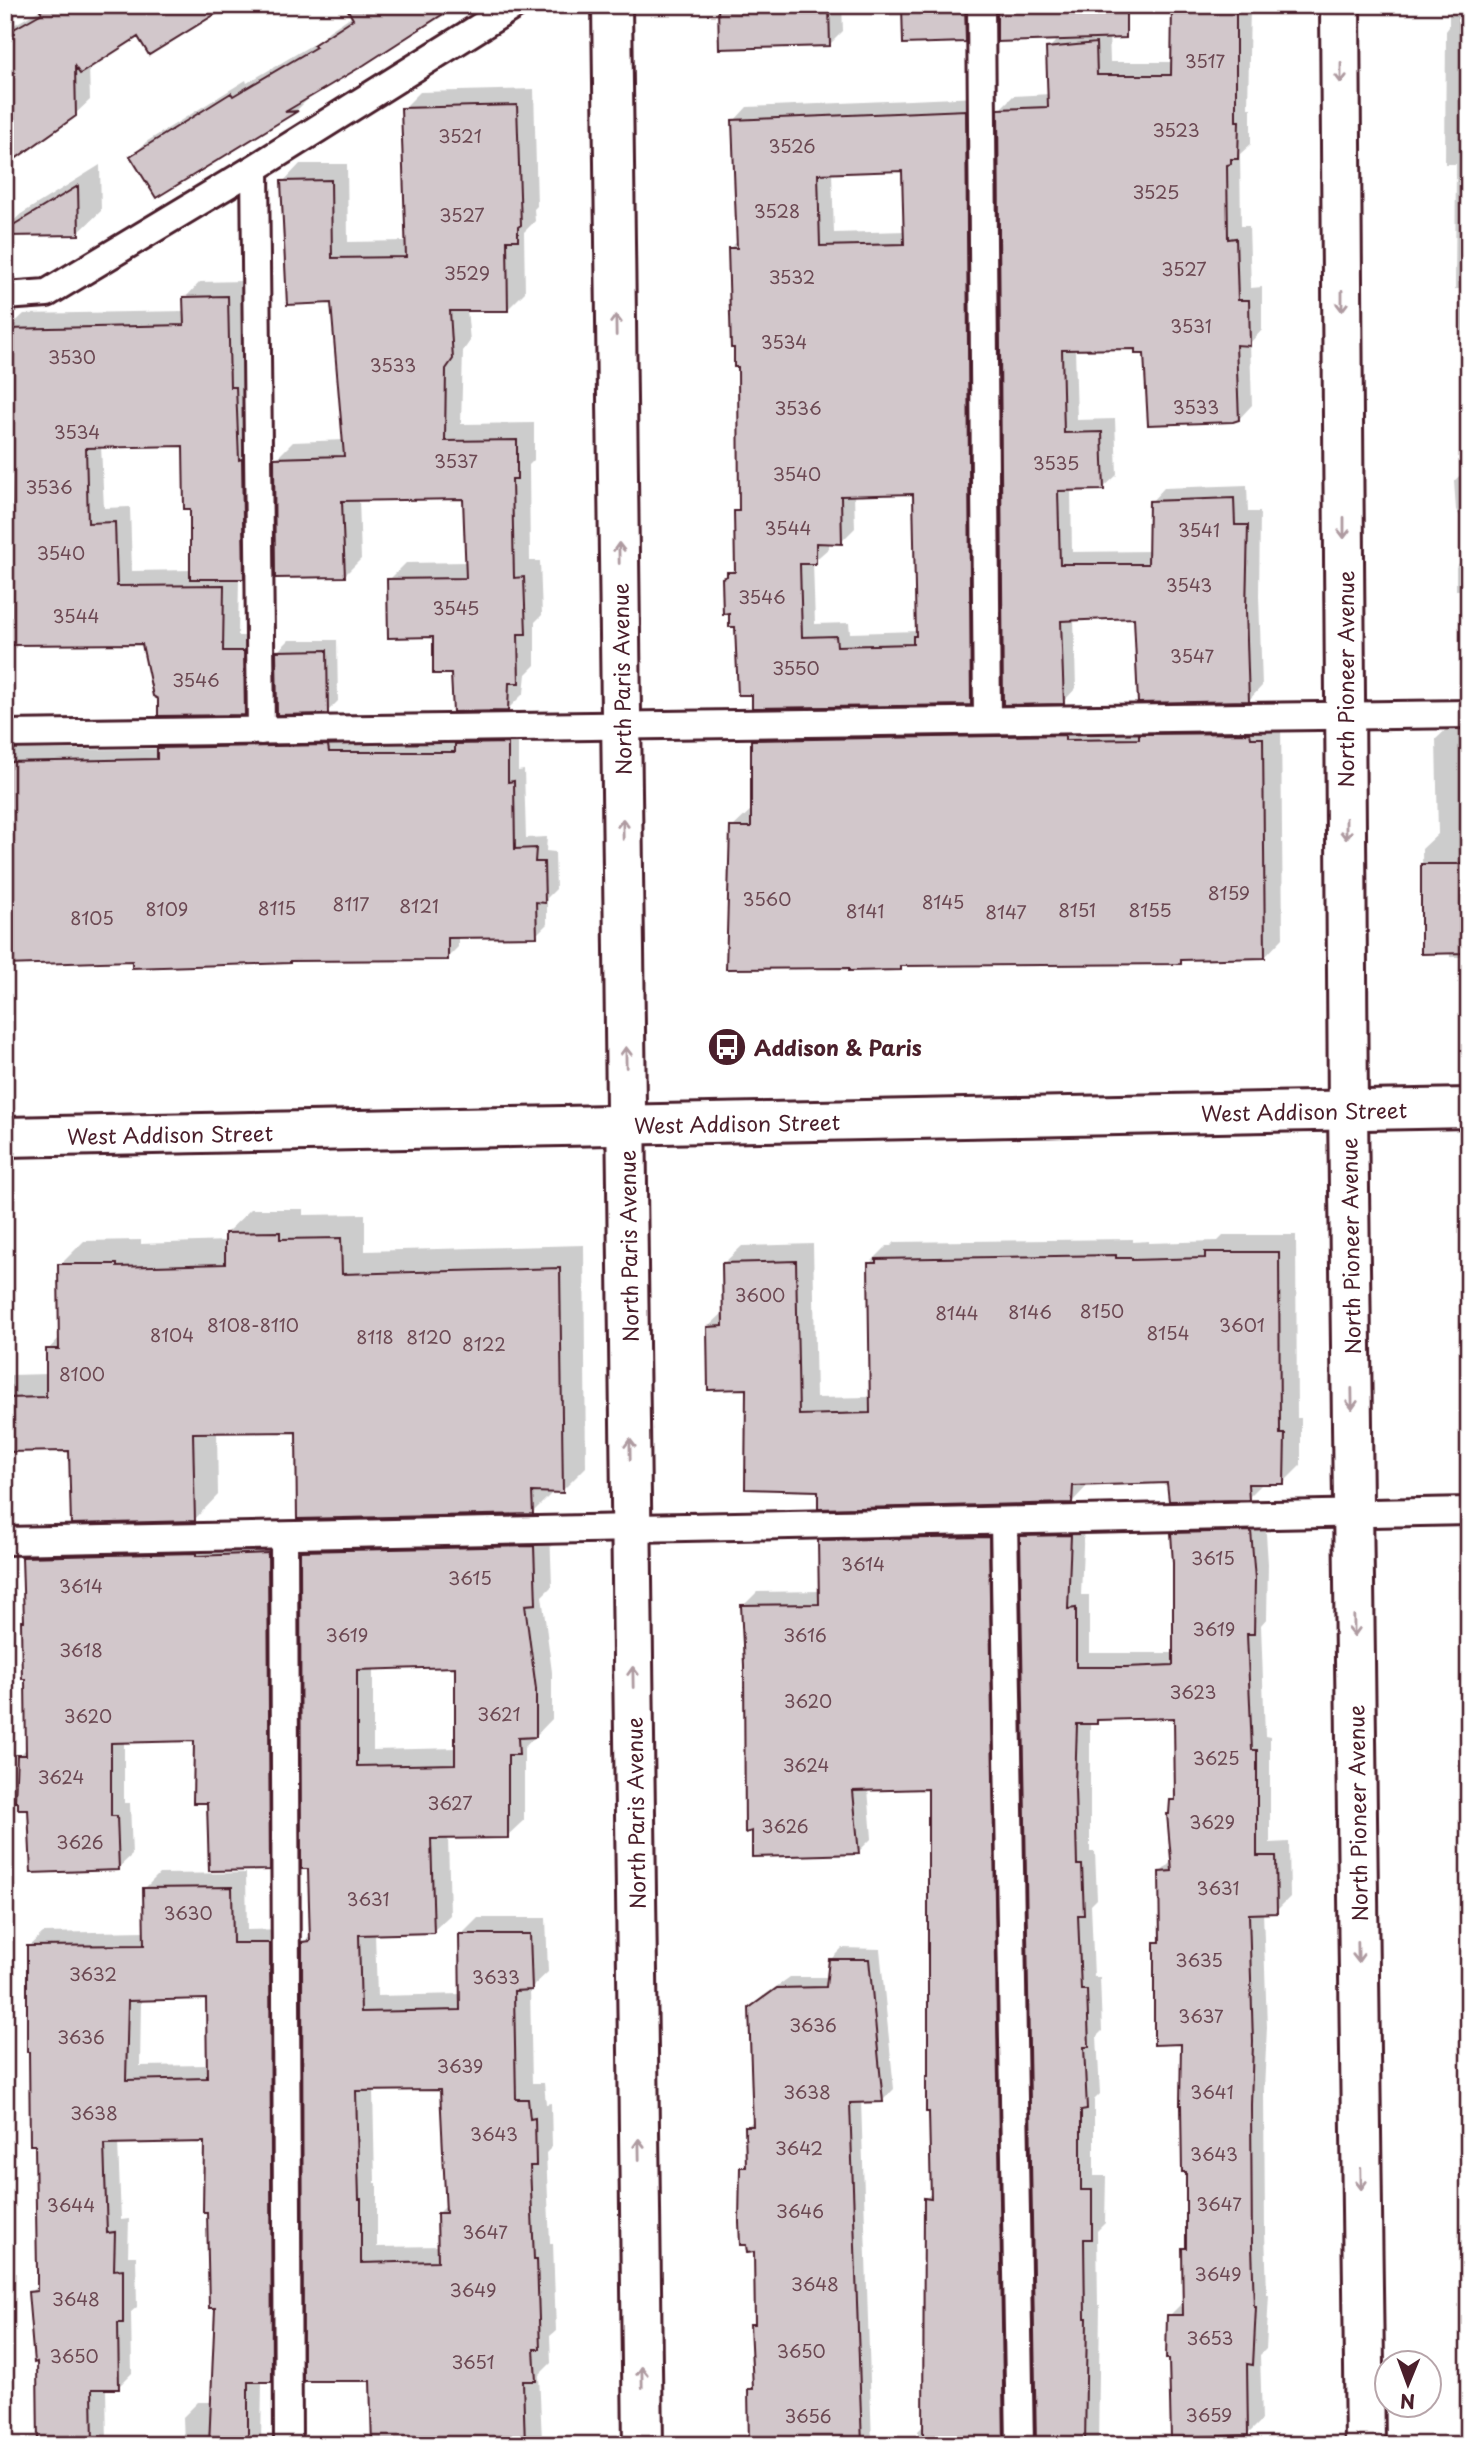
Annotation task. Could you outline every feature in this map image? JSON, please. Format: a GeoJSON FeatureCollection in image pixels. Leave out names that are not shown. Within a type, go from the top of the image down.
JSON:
{"type":"FeatureCollection","features":[{"type":"Feature","properties":{"kind":"street","name":"North Paris Avenue"},"geometry":{"type":"LineString","coordinates":[[612,5],[643,2445]]}},
{"type":"Feature","properties":{"kind":"street","name":"North Pioneer Avenue"},"geometry":{"type":"LineString","coordinates":[[1340,5],[1348,1110],[1364,2445]]}},
{"type":"Feature","properties":{"kind":"street","name":"West Addison Street"},"geometry":{"type":"LineString","coordinates":[[5,1137],[1469,1108]]}},
{"type":"Feature","properties":{"kind":"lane"},"geometry":{"type":"LineString","coordinates":[[5,296],[47,293],[255,168],[516,5]]}},
{"type":"Feature","properties":{"kind":"lane"},"geometry":{"type":"LineString","coordinates":[[981,5],[986,720]]}},
{"type":"Feature","properties":{"kind":"lane"},"geometry":{"type":"LineString","coordinates":[[255,168],[261,731]]}},
{"type":"Feature","properties":{"kind":"lane"},"geometry":{"type":"LineString","coordinates":[[5,734],[1469,713]]}},
{"type":"Feature","properties":{"kind":"lane"},"geometry":{"type":"LineString","coordinates":[[5,1541],[1469,1511]]}},
{"type":"Feature","properties":{"kind":"lane"},"geometry":{"type":"LineString","coordinates":[[1004,1521],[1020,2445]]}},
{"type":"Feature","properties":{"kind":"lane"},"geometry":{"type":"LineString","coordinates":[[284,1536],[288,2445]]}},
{"type":"Feature","properties":{"kind":"building"},"geometry":{"type":"Polygon","coordinates":[[[37,5],[230,5],[149,55],[138,37],[80,74],[75,67],[76,116],[8,164],[5,34],[42,13],[37,5]]]}},
{"type":"Feature","properties":{"kind":"building"},"geometry":{"type":"Polygon","coordinates":[[[345,5],[457,5],[285,112],[298,111],[156,198],[130,156],[231,93],[233,96],[316,47],[313,45],[353,19],[345,5]]]}},
{"type":"Feature","properties":{"kind":"building"},"geometry":{"type":"Polygon","coordinates":[[[718,5],[829,5],[830,46],[719,49],[718,5]]]}},
{"type":"Feature","properties":{"kind":"building"},"geometry":{"type":"Polygon","coordinates":[[[902,5],[965,5],[966,42],[903,44],[902,5]]]}},
{"type":"Feature","properties":{"kind":"building"},"geometry":{"type":"Polygon","coordinates":[[[997,5],[1126,5],[1126,38],[997,42],[997,5]]]}},
{"type":"Feature","properties":{"kind":"building"},"geometry":{"type":"Polygon","coordinates":[[[1172,5],[1236,5],[1238,159],[1231,159],[1231,164],[1227,165],[1228,239],[1236,238],[1238,300],[1249,300],[1250,346],[1236,345],[1239,420],[1148,425],[1144,354],[1135,354],[1135,349],[1062,350],[1064,433],[1102,432],[1104,490],[1058,491],[1060,564],[1148,564],[1149,501],[1234,498],[1235,525],[1248,525],[1246,610],[1249,701],[1138,703],[1134,618],[1061,621],[1064,704],[1003,705],[998,109],[1048,107],[1046,48],[1096,43],[1097,75],[1171,75],[1172,5]]]}},
{"type":"Feature","properties":{"kind":"building"},"geometry":{"type":"Polygon","coordinates":[[[517,105],[521,225],[518,227],[518,240],[507,240],[508,311],[450,311],[453,359],[446,369],[445,441],[517,440],[517,479],[512,479],[514,578],[524,577],[526,634],[518,634],[519,683],[509,683],[508,711],[453,712],[451,674],[433,674],[433,637],[388,638],[387,579],[466,578],[463,499],[342,501],[345,577],[275,578],[274,458],[344,456],[331,303],[287,305],[281,181],[331,180],[332,258],[406,257],[401,108],[517,105]]]}},
{"type":"Feature","properties":{"kind":"building"},"geometry":{"type":"Polygon","coordinates":[[[966,110],[971,705],[752,708],[752,695],[738,695],[735,627],[729,627],[729,613],[723,614],[722,578],[727,576],[727,572],[735,572],[734,511],[739,511],[738,367],[734,367],[734,348],[731,348],[728,248],[737,248],[732,120],[966,110]],[[902,171],[818,174],[820,246],[904,244],[902,171]],[[913,494],[841,496],[842,544],[816,543],[816,564],[800,564],[802,637],[836,636],[837,646],[913,644],[913,636],[916,636],[913,494]]]}},
{"type":"Feature","properties":{"kind":"building"},"geometry":{"type":"Polygon","coordinates":[[[78,186],[79,235],[5,236],[5,230],[78,186]]]}},
{"type":"Feature","properties":{"kind":"building"},"geometry":{"type":"Polygon","coordinates":[[[228,296],[230,387],[236,387],[239,460],[242,459],[244,579],[190,579],[190,509],[184,509],[183,446],[86,448],[88,523],[115,522],[117,586],[224,585],[223,651],[244,651],[245,715],[158,716],[158,699],[153,696],[142,644],[11,645],[11,582],[5,582],[5,526],[12,525],[5,418],[5,395],[8,395],[6,329],[184,325],[183,297],[228,296]]]}},
{"type":"Feature","properties":{"kind":"building"},"geometry":{"type":"Polygon","coordinates":[[[327,650],[328,714],[277,715],[276,651],[327,650]]]}},
{"type":"Feature","properties":{"kind":"building"},"geometry":{"type":"Polygon","coordinates":[[[1250,733],[1251,738],[1263,738],[1265,958],[1181,960],[1181,964],[901,966],[901,970],[726,969],[730,827],[751,827],[751,740],[1065,735],[1065,740],[1139,739],[1139,734],[1250,733]]]}},
{"type":"Feature","properties":{"kind":"building"},"geometry":{"type":"Polygon","coordinates":[[[508,743],[508,782],[514,781],[515,849],[536,848],[535,862],[544,862],[545,903],[536,902],[537,937],[448,938],[448,960],[290,961],[132,968],[132,961],[5,965],[5,762],[157,759],[157,748],[328,745],[329,752],[455,752],[455,744],[508,743]]]}},
{"type":"Feature","properties":{"kind":"building"},"geometry":{"type":"Polygon","coordinates":[[[1421,864],[1469,864],[1469,953],[1421,954],[1421,864]]]}},
{"type":"Feature","properties":{"kind":"building"},"geometry":{"type":"Polygon","coordinates":[[[280,1232],[280,1239],[341,1238],[342,1274],[560,1268],[563,1493],[532,1492],[533,1514],[297,1519],[296,1432],[193,1433],[195,1521],[71,1524],[69,1451],[5,1452],[5,1398],[46,1397],[46,1349],[59,1349],[58,1264],[117,1264],[117,1267],[225,1264],[225,1233],[280,1232]]]}},
{"type":"Feature","properties":{"kind":"building"},"geometry":{"type":"Polygon","coordinates":[[[1205,1252],[1279,1252],[1280,1434],[1285,1434],[1284,1484],[1248,1484],[1249,1500],[1169,1501],[1167,1483],[1073,1486],[1072,1503],[818,1509],[818,1491],[745,1489],[746,1389],[708,1390],[707,1327],[723,1326],[722,1263],[796,1261],[799,1415],[870,1413],[868,1263],[876,1263],[876,1259],[1116,1255],[1116,1258],[1132,1260],[1205,1258],[1205,1252]]]}},
{"type":"Feature","properties":{"kind":"building"},"geometry":{"type":"Polygon","coordinates":[[[1251,1531],[1255,1579],[1254,1634],[1247,1634],[1252,1750],[1257,1750],[1257,1856],[1276,1856],[1277,1913],[1249,1914],[1253,2042],[1252,2246],[1256,2307],[1253,2365],[1247,2364],[1248,2435],[1171,2438],[1169,2359],[1166,2359],[1167,2315],[1183,2315],[1182,2248],[1186,2248],[1186,2172],[1182,2172],[1181,2044],[1154,2045],[1154,1942],[1160,1942],[1159,1872],[1172,1871],[1167,1814],[1170,1800],[1175,1800],[1174,1718],[1097,1720],[1097,1724],[1077,1724],[1075,1787],[1077,1865],[1082,1865],[1084,1915],[1078,1915],[1081,1990],[1087,1990],[1089,2047],[1084,2047],[1087,2109],[1081,2110],[1081,2190],[1092,2190],[1092,2239],[1084,2239],[1087,2318],[1085,2445],[1036,2445],[1020,1536],[1071,1535],[1068,1609],[1076,1608],[1076,1667],[1126,1667],[1173,1665],[1171,1533],[1251,1531]]]}},
{"type":"Feature","properties":{"kind":"building"},"geometry":{"type":"Polygon","coordinates":[[[989,1537],[1004,2445],[923,2445],[924,2198],[931,2199],[929,2112],[926,2112],[928,1789],[853,1791],[859,1854],[752,1857],[752,1831],[745,1833],[741,1605],[819,1604],[818,1540],[989,1537]]]}},
{"type":"Feature","properties":{"kind":"building"},"geometry":{"type":"Polygon","coordinates":[[[534,1546],[536,1604],[525,1605],[536,1689],[536,1737],[518,1738],[519,1755],[508,1755],[508,1838],[431,1839],[434,1933],[359,1935],[361,2012],[460,2010],[459,1934],[530,1934],[532,1990],[514,1991],[516,2099],[528,2099],[530,2119],[535,2118],[536,2166],[530,2166],[540,2349],[534,2349],[536,2381],[523,2381],[525,2445],[372,2445],[370,2381],[303,2381],[302,1942],[310,1941],[308,1869],[301,1869],[300,1551],[534,1546]],[[455,1667],[357,1670],[357,1766],[455,1764],[455,1667]],[[440,2090],[356,2091],[361,2263],[438,2261],[437,2213],[446,2213],[440,2090]]]}},
{"type":"Feature","properties":{"kind":"building"},"geometry":{"type":"Polygon","coordinates":[[[196,1553],[196,1556],[268,1553],[270,1870],[209,1871],[207,1803],[193,1803],[194,1741],[111,1743],[111,1816],[117,1816],[119,1870],[31,1873],[28,1809],[18,1809],[18,1802],[15,1802],[17,1755],[26,1755],[25,1679],[22,1679],[22,1557],[196,1553]]]}},
{"type":"Feature","properties":{"kind":"building"},"geometry":{"type":"Polygon","coordinates":[[[232,1887],[233,1943],[270,1943],[272,2382],[248,2382],[248,2445],[209,2445],[215,2308],[209,2308],[207,2212],[203,2212],[204,2142],[104,2144],[107,2233],[115,2232],[114,2270],[123,2269],[123,2323],[118,2323],[119,2389],[92,2389],[93,2445],[38,2445],[37,2362],[34,2363],[28,2292],[37,2291],[37,2272],[35,2145],[30,2145],[27,2052],[27,1946],[144,1945],[143,1888],[232,1887]],[[206,1999],[128,2001],[126,2080],[207,2078],[206,1999]]]}},
{"type":"Feature","properties":{"kind":"building"},"geometry":{"type":"Polygon","coordinates":[[[829,1959],[869,1959],[883,2102],[850,2103],[862,2445],[749,2445],[748,2389],[753,2389],[750,2324],[755,2324],[754,2252],[747,2253],[746,2245],[740,2245],[739,2222],[740,2167],[746,2167],[745,2126],[753,2126],[749,2008],[777,1988],[826,1987],[829,1959]]]}},
{"type":"Feature","properties":{"kind":"place","name":"Addison & Paris"},"geometry":{"type":"Point","coordinates":[727,1047]}}]}
